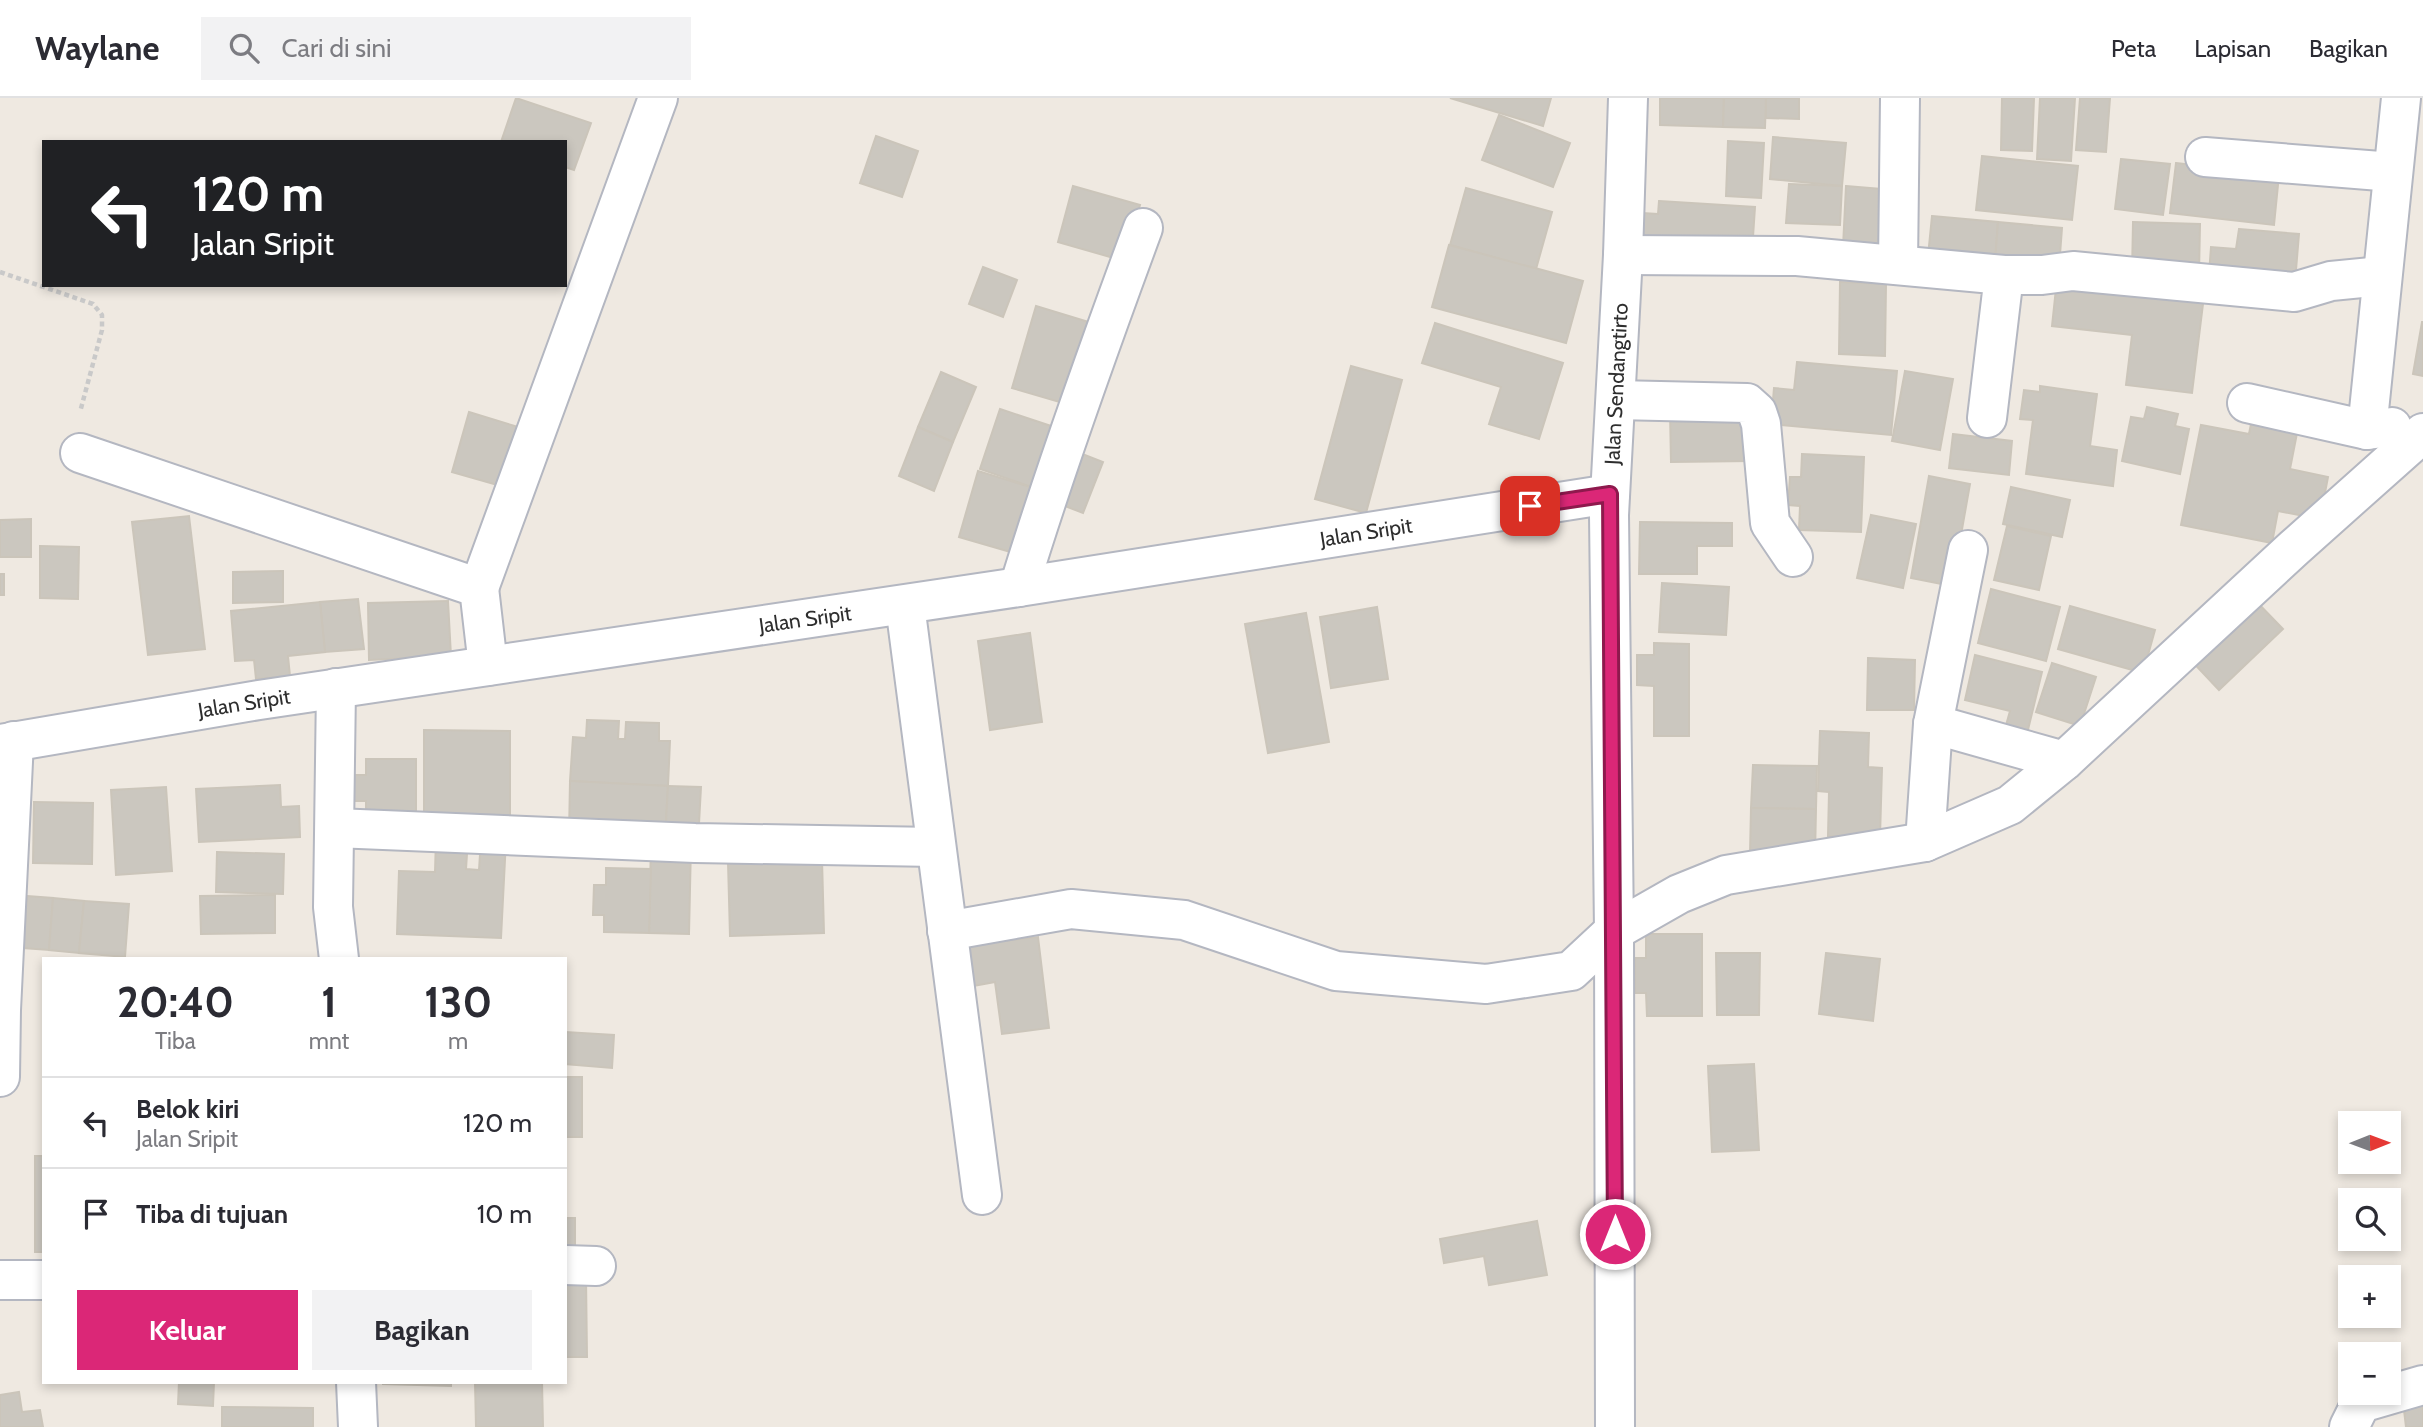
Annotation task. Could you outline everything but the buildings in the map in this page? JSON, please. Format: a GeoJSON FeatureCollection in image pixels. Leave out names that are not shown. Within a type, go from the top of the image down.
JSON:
{"type":"FeatureCollection","features":[{"type":"Feature","properties":{"kind":"street"},"geometry":{"type":"LineString","coordinates":[[488,666],[479,588],[658,98]]}},
{"type":"Feature","properties":{"kind":"street","name":"Jalan Sendangtirto"},"geometry":{"type":"LineString","coordinates":[[1615,1427],[1610,494],[1623,256],[1628,98]]}},
{"type":"Feature","properties":{"kind":"street"},"geometry":{"type":"LineString","coordinates":[[1898,265],[1900,98]]}},
{"type":"Feature","properties":{"kind":"street"},"geometry":{"type":"LineString","coordinates":[[2367,430],[2401,98]]}},
{"type":"Feature","properties":{"kind":"street"},"geometry":{"type":"LineString","coordinates":[[2205,156],[2393,172]]}},
{"type":"Feature","properties":{"kind":"street"},"geometry":{"type":"LineString","coordinates":[[1019,587],[1090,372],[1143,228]]}},
{"type":"Feature","properties":{"kind":"street"},"geometry":{"type":"LineString","coordinates":[[1623,256],[1797,256],[2004,275],[2042,275],[2073,271],[2294,292],[2331,281],[2382,276]]}},
{"type":"Feature","properties":{"kind":"street"},"geometry":{"type":"LineString","coordinates":[[1987,418],[2004,275]]}},
{"type":"Feature","properties":{"kind":"street"},"geometry":{"type":"LineString","coordinates":[[1616,400],[1746,403],[1757,412],[1761,424],[1770,523],[1793,557]]}},
{"type":"Feature","properties":{"kind":"street"},"geometry":{"type":"LineString","coordinates":[[2247,403],[2367,430],[2423,424]]}},
{"type":"Feature","properties":{"kind":"street"},"geometry":{"type":"LineString","coordinates":[[947,931],[1071,909],[1184,920],[1336,971],[1486,984],[1571,971],[1614,931],[1679,894],[1726,875],[1925,842],[2010,805],[2064,761],[2284,557],[2423,433]]}},
{"type":"Feature","properties":{"kind":"street"},"geometry":{"type":"LineString","coordinates":[[80,453],[479,588]]}},
{"type":"Feature","properties":{"kind":"street","name":"Jalan Sripit"},"geometry":{"type":"LineString","coordinates":[[7,743],[336,688],[1019,587],[1610,494]]}},
{"type":"Feature","properties":{"kind":"street"},"geometry":{"type":"LineString","coordinates":[[1925,842],[1933,724],[1968,550]]}},
{"type":"Feature","properties":{"kind":"street"},"geometry":{"type":"LineString","coordinates":[[905,604],[982,1195]]}},
{"type":"Feature","properties":{"kind":"street"},"geometry":{"type":"LineString","coordinates":[[336,688],[333,907],[339,957]]}},
{"type":"Feature","properties":{"kind":"street"},"geometry":{"type":"LineString","coordinates":[[1933,724],[2064,761]]}},
{"type":"Feature","properties":{"kind":"street"},"geometry":{"type":"LineString","coordinates":[[0,1077],[7,743]]}},
{"type":"Feature","properties":{"kind":"street"},"geometry":{"type":"LineString","coordinates":[[335,828],[695,843],[936,847]]}},
{"type":"Feature","properties":{"kind":"street"},"geometry":{"type":"LineString","coordinates":[[0,1280],[42,1280]]}},
{"type":"Feature","properties":{"kind":"street"},"geometry":{"type":"LineString","coordinates":[[356,1384],[358,1427]]}},
{"type":"Feature","properties":{"kind":"street"},"geometry":{"type":"LineString","coordinates":[[2348,1427],[2361,1403],[2423,1385]]}},
{"type":"Feature","properties":{"kind":"path"},"geometry":{"type":"LineString","coordinates":[[0,272],[42,286]]}},
{"type":"Feature","properties":{"kind":"path"},"geometry":{"type":"LineString","coordinates":[[44,287],[93,304],[102,315],[102,330],[75,432],[75,444],[80,453]]}},
{"type":"Feature","properties":{"kind":"route"},"geometry":{"type":"LineString","coordinates":[[1530,506],[1610,494],[1615,1234]]}}]}
